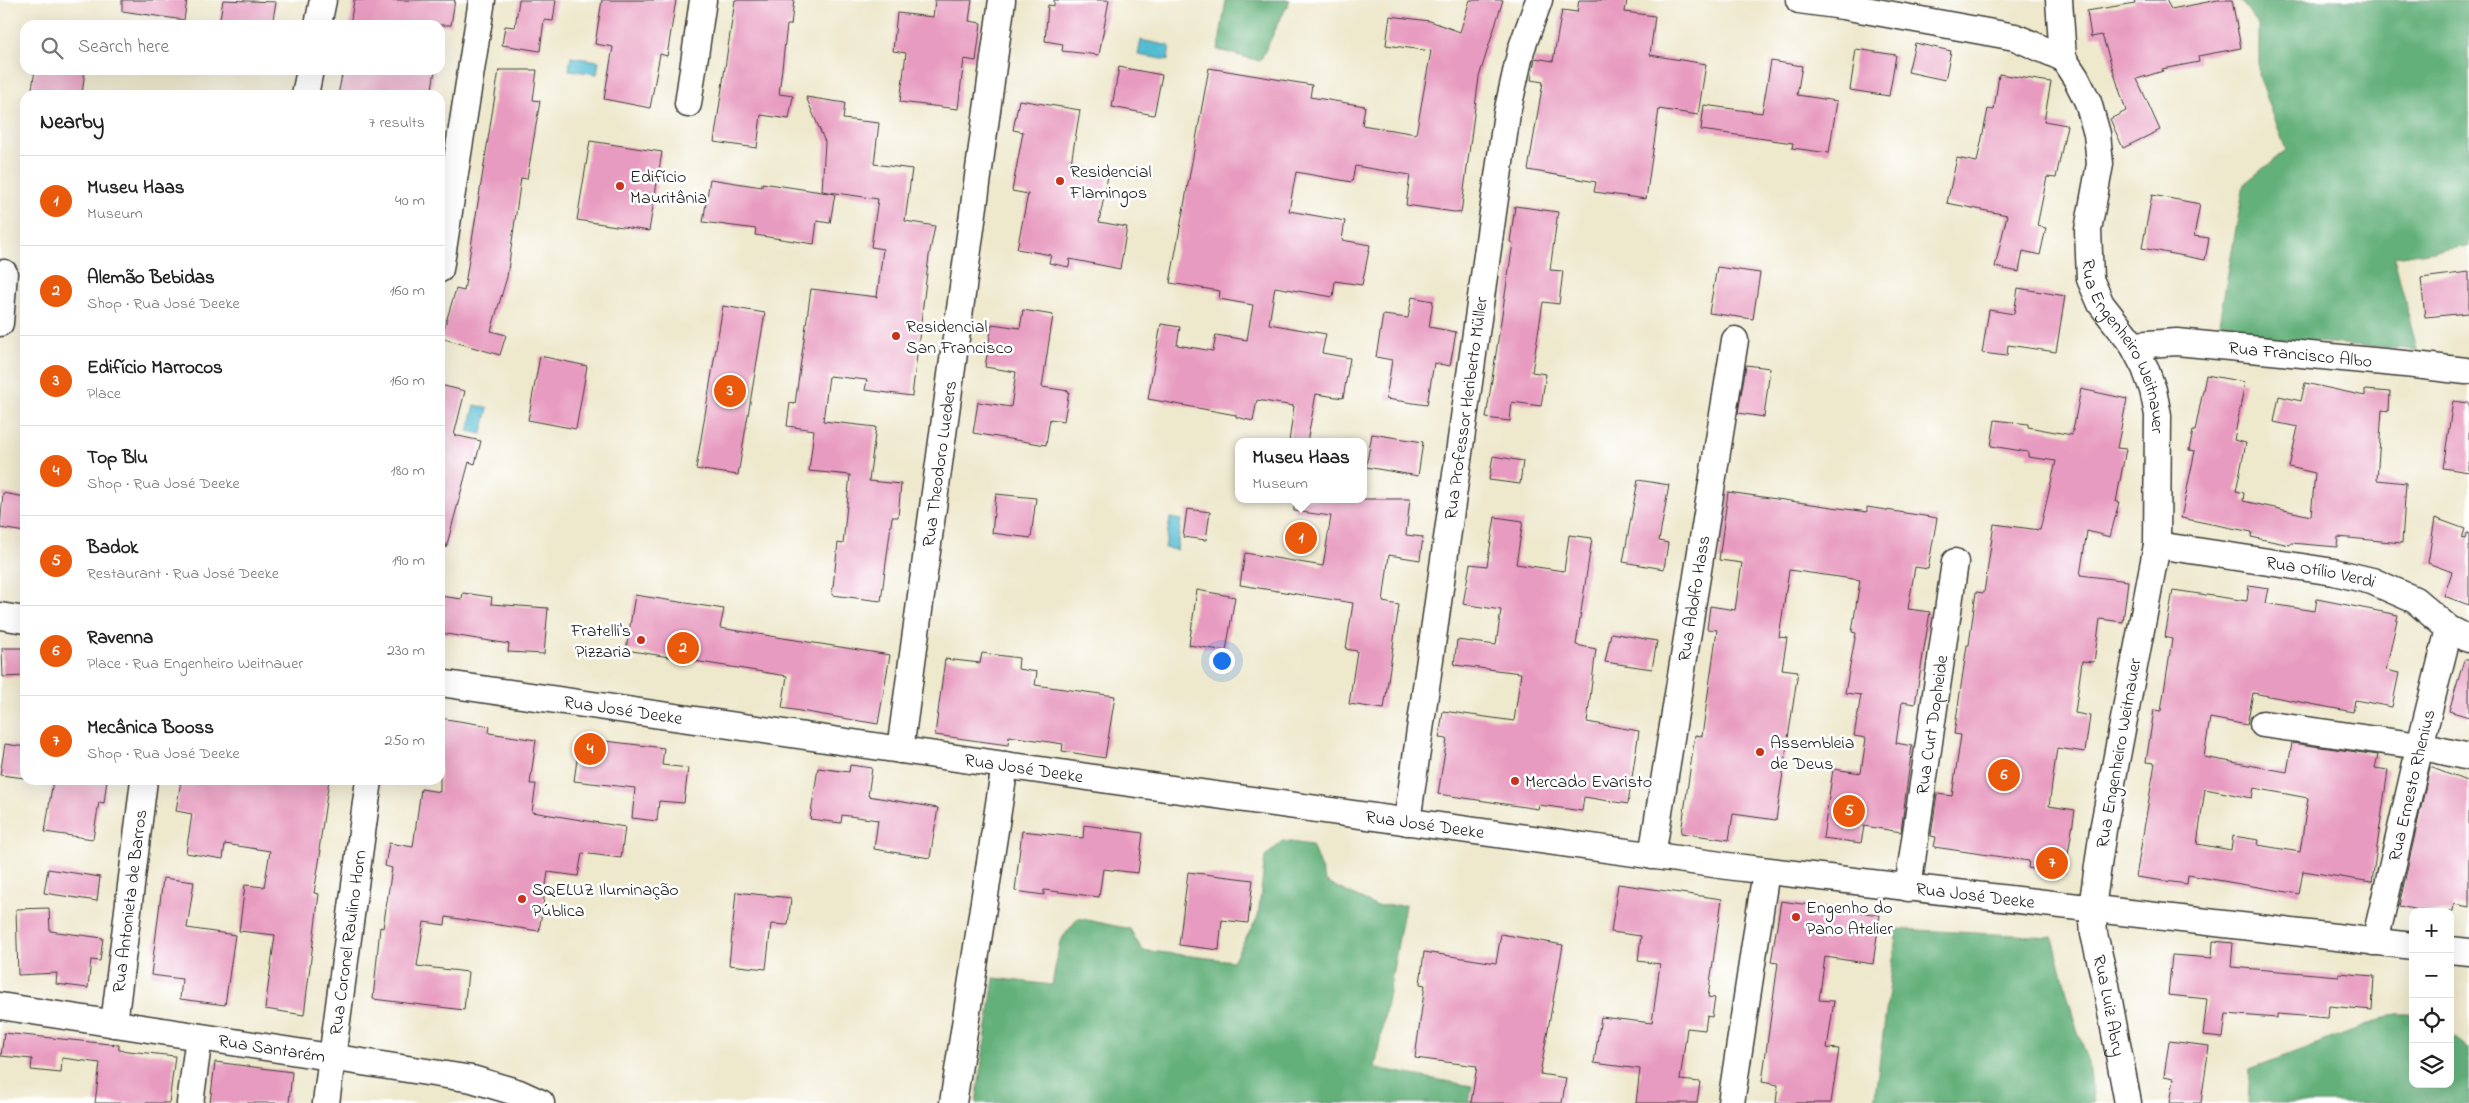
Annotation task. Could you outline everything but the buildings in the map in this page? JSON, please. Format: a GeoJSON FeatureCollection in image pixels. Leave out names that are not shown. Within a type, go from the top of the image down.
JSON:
{"type":"FeatureCollection","features":[{"type":"Feature","properties":{"kind":"street"},"geometry":{"type":"LineString","coordinates":[[319,20],[323,0]]}},
{"type":"Feature","properties":{"kind":"street"},"geometry":{"type":"LineString","coordinates":[[445,237],[482,0]]}},
{"type":"Feature","properties":{"kind":"street"},"geometry":{"type":"LineString","coordinates":[[688,104],[703,0]]}},
{"type":"Feature","properties":{"kind":"street","name":"Rua Theodoro Lueders"},"geometry":{"type":"LineString","coordinates":[[900,750],[1002,0]]}},
{"type":"Feature","properties":{"kind":"street","name":"Rua Professor Heriberto Müller"},"geometry":{"type":"LineString","coordinates":[[1407,822],[1507,113],[1521,50],[1540,0]]}},
{"type":"Feature","properties":{"kind":"street"},"geometry":{"type":"LineString","coordinates":[[1799,0],[1843,6],[2015,37],[2063,58],[2059,0]]}},
{"type":"Feature","properties":{"kind":"street","name":"Rua Engenheiro Weitnauer"},"geometry":{"type":"LineString","coordinates":[[2063,58],[2088,102],[2098,134],[2100,164],[2088,230],[2090,279],[2101,304],[2133,345],[2153,390],[2158,416],[2157,545],[2103,830],[2092,908]]}},
{"type":"Feature","properties":{"kind":"street"},"geometry":{"type":"LineString","coordinates":[[306,90],[309,75]]}},
{"type":"Feature","properties":{"kind":"street"},"geometry":{"type":"LineString","coordinates":[[0,323],[4,273]]}},
{"type":"Feature","properties":{"kind":"street","name":"Rua Adolfo Hass"},"geometry":{"type":"LineString","coordinates":[[1652,856],[1735,340]]}},
{"type":"Feature","properties":{"kind":"street","name":"Rua Francisco Albo"},"geometry":{"type":"LineString","coordinates":[[2133,345],[2177,342],[2466,371]]}},
{"type":"Feature","properties":{"kind":"street","name":"Rua Otílio Verdi"},"geometry":{"type":"LineString","coordinates":[[2157,545],[2334,572],[2372,581],[2415,600],[2459,634]]}},
{"type":"Feature","properties":{"kind":"street","name":"Rua Curt Dopheide"},"geometry":{"type":"LineString","coordinates":[[1908,888],[1955,562]]}},
{"type":"Feature","properties":{"kind":"street"},"geometry":{"type":"LineString","coordinates":[[0,616],[20,619]]}},
{"type":"Feature","properties":{"kind":"street","name":"Rua Ernesto Rhenius"},"geometry":{"type":"LineString","coordinates":[[2375,942],[2420,746],[2459,634]]}},
{"type":"Feature","properties":{"kind":"street","name":"Rua José Deeke"},"geometry":{"type":"LineString","coordinates":[[445,684],[1652,856],[1908,888],[2409,946]]}},
{"type":"Feature","properties":{"kind":"street"},"geometry":{"type":"LineString","coordinates":[[2263,724],[2420,746],[2469,757]]}},
{"type":"Feature","properties":{"kind":"street"},"geometry":{"type":"LineString","coordinates":[[953,1103],[1005,765]]}},
{"type":"Feature","properties":{"kind":"street","name":"Rua Antonieta de Barros"},"geometry":{"type":"LineString","coordinates":[[114,1024],[143,785]]}},
{"type":"Feature","properties":{"kind":"street","name":"Rua Coronel Raulino Horn"},"geometry":{"type":"LineString","coordinates":[[326,1103],[368,785]]}},
{"type":"Feature","properties":{"kind":"street"},"geometry":{"type":"LineString","coordinates":[[1731,1103],[1766,871]]}},
{"type":"Feature","properties":{"kind":"street","name":"Rua Luiz Abry"},"geometry":{"type":"LineString","coordinates":[[2092,908],[2094,934],[2106,985],[2128,1103]]}},
{"type":"Feature","properties":{"kind":"street"},"geometry":{"type":"LineString","coordinates":[[2454,950],[2469,952]]}},
{"type":"Feature","properties":{"kind":"street","name":"Rua Santarém"},"geometry":{"type":"LineString","coordinates":[[0,1006],[472,1079],[518,1093],[541,1103]]}},
{"type":"Feature","properties":{"kind":"street"},"geometry":{"type":"LineString","coordinates":[[190,1103],[199,1036]]}},
{"type":"Feature","properties":{"kind":"green space"},"geometry":{"type":"Polygon","coordinates":[[[1226,0],[1290,0],[1260,61],[1218,50],[1226,0]]]}},
{"type":"Feature","properties":{"kind":"green space"},"geometry":{"type":"Polygon","coordinates":[[[2240,0],[2469,0],[2469,246],[2394,257],[2417,350],[2217,334],[2244,184],[2286,150],[2259,76],[2259,25],[2240,0]]]}},
{"type":"Feature","properties":{"kind":"green space"},"geometry":{"type":"Polygon","coordinates":[[[1283,841],[1312,845],[1326,882],[1376,906],[1405,905],[1375,1068],[1472,1086],[1469,1103],[976,1103],[994,978],[1052,985],[1060,941],[1078,918],[1130,929],[1142,950],[1233,961],[1258,917],[1265,857],[1283,841]]]}},
{"type":"Feature","properties":{"kind":"green space"},"geometry":{"type":"Polygon","coordinates":[[[1897,929],[2053,937],[2074,1020],[2089,1063],[2094,1103],[1874,1103],[1897,929]]]}},
{"type":"Feature","properties":{"kind":"green space"},"geometry":{"type":"Polygon","coordinates":[[[2396,1014],[2409,1014],[2409,1088],[2454,1088],[2454,1037],[2469,1049],[2469,1103],[2248,1103],[2250,1069],[2396,1014]]]}},
{"type":"Feature","properties":{"kind":"water"},"geometry":{"type":"Polygon","coordinates":[[[1141,40],[1170,46],[1168,60],[1138,55],[1141,40]]]}},
{"type":"Feature","properties":{"kind":"water"},"geometry":{"type":"Polygon","coordinates":[[[571,57],[599,61],[597,74],[569,70],[571,57]]]}},
{"type":"Feature","properties":{"kind":"water"},"geometry":{"type":"Polygon","coordinates":[[[475,405],[488,408],[482,434],[468,431],[475,405]]]}},
{"type":"Feature","properties":{"kind":"water"},"geometry":{"type":"Polygon","coordinates":[[[1170,518],[1181,520],[1177,550],[1165,548],[1170,518]]]}},
{"type":"Feature","properties":{"kind":"place","name":"Residencial Flamingos"},"geometry":{"type":"Point","coordinates":[1060,181]}},
{"type":"Feature","properties":{"kind":"place","name":"Edifício Mauritânia"},"geometry":{"type":"Point","coordinates":[620,186]}},
{"type":"Feature","properties":{"kind":"place","name":"Residencial San Francisco"},"geometry":{"type":"Point","coordinates":[896,336]}},
{"type":"Feature","properties":{"kind":"place","name":"Edifício Marrocos"},"geometry":{"type":"Point","coordinates":[730,391]}},
{"type":"Feature","properties":{"kind":"place","name":"Museu Haas"},"geometry":{"type":"Point","coordinates":[1301,538]}},
{"type":"Feature","properties":{"kind":"place","name":"Fratelli's Pizzaria"},"geometry":{"type":"Point","coordinates":[641,640]}},
{"type":"Feature","properties":{"kind":"place","name":"Alemão Bebidas"},"geometry":{"type":"Point","coordinates":[683,648]}},
{"type":"Feature","properties":{"kind":"place","name":"Top Blu"},"geometry":{"type":"Point","coordinates":[590,749]}},
{"type":"Feature","properties":{"kind":"place","name":"Assembleia de Deus"},"geometry":{"type":"Point","coordinates":[1760,752]}},
{"type":"Feature","properties":{"kind":"place","name":"Ravenna"},"geometry":{"type":"Point","coordinates":[2004,775]}},
{"type":"Feature","properties":{"kind":"place","name":"Mercado Evaristo"},"geometry":{"type":"Point","coordinates":[1515,781]}},
{"type":"Feature","properties":{"kind":"place","name":"Badok"},"geometry":{"type":"Point","coordinates":[1849,811]}},
{"type":"Feature","properties":{"kind":"place","name":"Mecânica Booss"},"geometry":{"type":"Point","coordinates":[2052,863]}},
{"type":"Feature","properties":{"kind":"place","name":"SQELUZ Iluminação Pública"},"geometry":{"type":"Point","coordinates":[522,899]}},
{"type":"Feature","properties":{"kind":"place","name":"Engenho do Pano Atelier"},"geometry":{"type":"Point","coordinates":[1796,917]}}]}
